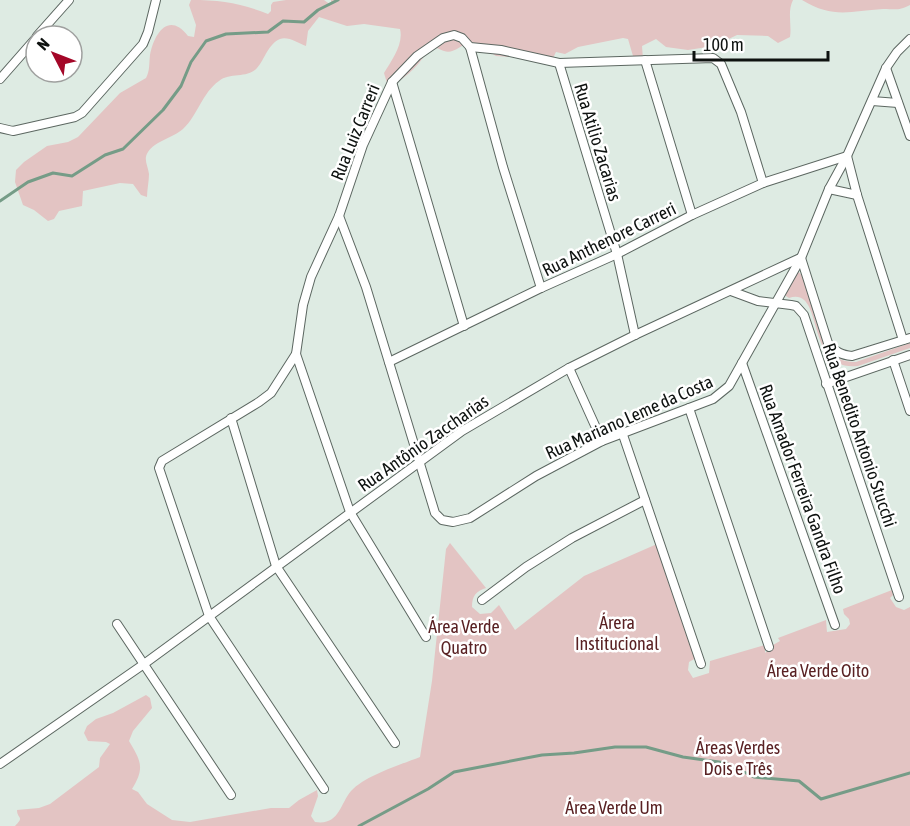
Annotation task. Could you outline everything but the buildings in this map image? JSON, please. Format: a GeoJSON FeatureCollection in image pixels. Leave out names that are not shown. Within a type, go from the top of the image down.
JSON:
{"type":"FeatureCollection","features":[{"type":"Feature","properties":{"kind":"street"},"geometry":{"type":"LineString","coordinates":[[48,24],[69,0]]}},
{"type":"Feature","properties":{"kind":"street"},"geometry":{"type":"LineString","coordinates":[[0,128],[13,131],[75,117],[82,113],[142,44],[148,32],[156,0]]}},
{"type":"Feature","properties":{"kind":"street","name":"Rua Luiz Carreri"},"geometry":{"type":"LineString","coordinates":[[208,616],[159,471],[159,465],[271,393],[296,354],[303,305],[311,277],[339,216],[363,145],[392,82],[417,56],[443,38],[454,35],[462,38],[470,47],[501,50],[559,63],[713,58],[721,64],[741,112],[763,183]]}},
{"type":"Feature","properties":{"kind":"street"},"geometry":{"type":"LineString","coordinates":[[847,156],[857,195],[907,339],[852,356],[834,351],[828,343],[801,258],[829,189],[847,156],[886,68],[910,39]]}},
{"type":"Feature","properties":{"kind":"street"},"geometry":{"type":"LineString","coordinates":[[470,47],[503,167],[541,288]]}},
{"type":"Feature","properties":{"kind":"street"},"geometry":{"type":"LineString","coordinates":[[0,79],[24,52]]}},
{"type":"Feature","properties":{"kind":"street"},"geometry":{"type":"LineString","coordinates":[[645,60],[692,214]]}},
{"type":"Feature","properties":{"kind":"street","name":"Rua Atilio Zacarias"},"geometry":{"type":"LineString","coordinates":[[559,63],[616,254],[634,335]]}},
{"type":"Feature","properties":{"kind":"street"},"geometry":{"type":"LineString","coordinates":[[886,68],[910,136]]}},
{"type":"Feature","properties":{"kind":"street"},"geometry":{"type":"LineString","coordinates":[[392,82],[464,326]]}},
{"type":"Feature","properties":{"kind":"street"},"geometry":{"type":"LineString","coordinates":[[872,101],[898,103]]}},
{"type":"Feature","properties":{"kind":"street","name":"Rua Anthenore Carreri"},"geometry":{"type":"LineString","coordinates":[[389,362],[616,254],[692,214],[763,183],[847,156]]}},
{"type":"Feature","properties":{"kind":"street"},"geometry":{"type":"LineString","coordinates":[[829,189],[857,195]]}},
{"type":"Feature","properties":{"kind":"street"},"geometry":{"type":"LineString","coordinates":[[339,216],[366,287],[420,462]]}},
{"type":"Feature","properties":{"kind":"street","name":"Rua Antônio Zaccharias"},"geometry":{"type":"LineString","coordinates":[[0,764],[144,664],[462,431],[569,368],[634,335],[801,258]]}},
{"type":"Feature","properties":{"kind":"street","name":"Rua Mariano Leme da Costa"},"geometry":{"type":"LineString","coordinates":[[420,462],[435,513],[442,520],[453,522],[470,518],[536,476],[602,441],[722,394],[729,386],[801,258]]}},
{"type":"Feature","properties":{"kind":"street","name":"Rua Benedito Antonio Stucchi"},"geometry":{"type":"LineString","coordinates":[[731,291],[758,301],[791,304],[804,315],[899,597]]}},
{"type":"Feature","properties":{"kind":"street"},"geometry":{"type":"LineString","coordinates":[[296,354],[350,512],[426,637]]}},
{"type":"Feature","properties":{"kind":"street"},"geometry":{"type":"LineString","coordinates":[[826,384],[910,355]]}},
{"type":"Feature","properties":{"kind":"street"},"geometry":{"type":"LineString","coordinates":[[893,360],[910,411]]}},
{"type":"Feature","properties":{"kind":"street","name":"Rua Amador Ferreira Gandra Filho"},"geometry":{"type":"LineString","coordinates":[[742,363],[835,625]]}},
{"type":"Feature","properties":{"kind":"street"},"geometry":{"type":"LineString","coordinates":[[569,368],[602,441]]}},
{"type":"Feature","properties":{"kind":"street"},"geometry":{"type":"LineString","coordinates":[[689,408],[769,647]]}},
{"type":"Feature","properties":{"kind":"street"},"geometry":{"type":"LineString","coordinates":[[231,418],[276,566],[395,743]]}},
{"type":"Feature","properties":{"kind":"street"},"geometry":{"type":"LineString","coordinates":[[622,432],[701,664]]}},
{"type":"Feature","properties":{"kind":"street"},"geometry":{"type":"LineString","coordinates":[[482,600],[526,567],[572,538],[645,500]]}},
{"type":"Feature","properties":{"kind":"street"},"geometry":{"type":"LineString","coordinates":[[208,616],[324,789]]}},
{"type":"Feature","properties":{"kind":"street"},"geometry":{"type":"LineString","coordinates":[[117,624],[231,795]]}},
{"type":"Feature","properties":{"kind":"green space"},"geometry":{"type":"Polygon","coordinates":[[[191,0],[230,3],[268,14],[273,2],[286,0],[324,0],[331,5],[331,0],[793,0],[790,9],[790,37],[778,43],[768,36],[737,35],[714,46],[688,50],[666,47],[656,39],[642,46],[643,59],[640,62],[633,56],[628,39],[623,38],[578,47],[565,54],[556,52],[551,62],[547,64],[526,58],[496,56],[476,43],[468,42],[451,51],[430,47],[414,69],[391,85],[387,83],[384,73],[399,46],[400,29],[364,24],[347,26],[319,17],[308,31],[306,46],[286,38],[276,41],[253,71],[219,81],[208,92],[183,129],[151,148],[146,157],[149,174],[147,197],[141,195],[133,184],[120,183],[83,191],[82,206],[59,211],[54,219],[48,221],[23,205],[15,182],[16,170],[47,146],[68,142],[78,137],[120,93],[146,78],[152,47],[163,28],[175,25],[188,36],[194,37],[196,25],[189,5],[191,0]]]}},
{"type":"Feature","properties":{"kind":"green space"},"geometry":{"type":"Polygon","coordinates":[[[802,0],[910,0],[910,5],[897,9],[833,12],[802,0]]]}},
{"type":"Feature","properties":{"kind":"green space"},"geometry":{"type":"Polygon","coordinates":[[[795,269],[803,276],[826,346],[836,357],[856,362],[910,343],[910,348],[858,366],[841,364],[829,356],[822,344],[808,304],[800,298],[789,298],[783,294],[795,269]]]}},
{"type":"Feature","properties":{"kind":"green space"},"geometry":{"type":"Polygon","coordinates":[[[450,543],[486,588],[475,594],[472,607],[480,614],[491,613],[499,605],[515,630],[584,576],[657,544],[696,658],[689,662],[688,670],[693,678],[709,673],[710,661],[765,645],[765,653],[780,641],[778,638],[826,620],[827,632],[846,629],[850,624],[843,609],[892,590],[893,595],[890,598],[896,607],[904,610],[910,607],[910,826],[15,826],[20,819],[17,810],[39,808],[50,804],[99,767],[100,758],[110,744],[88,741],[84,733],[87,726],[96,719],[113,713],[146,695],[150,698],[152,708],[133,731],[129,741],[140,765],[139,775],[132,789],[138,792],[147,804],[172,820],[190,822],[271,808],[289,808],[317,790],[318,796],[311,816],[315,822],[329,821],[338,813],[347,796],[357,785],[384,771],[420,757],[432,681],[446,549],[450,543]]]}},
{"type":"Feature","properties":{"kind":"waterway"},"geometry":{"type":"LineString","coordinates":[[0,201],[28,182],[53,173],[72,176],[105,155],[123,149],[163,110],[181,86],[191,62],[206,41],[226,34],[268,32],[283,21],[304,22],[318,10],[338,0]]}},
{"type":"Feature","properties":{"kind":"waterway"},"geometry":{"type":"LineString","coordinates":[[359,826],[428,789],[454,772],[542,755],[615,747],[646,747],[683,757],[726,763],[754,777],[799,781],[821,799],[910,773]]}},
{"type":"Feature","properties":{"kind":"park label","name":"Árera Institucional"},"geometry":{"type":"Point","coordinates":[617,632]}},
{"type":"Feature","properties":{"kind":"park label","name":"Área Verde Quatro"},"geometry":{"type":"Point","coordinates":[464,636]}},
{"type":"Feature","properties":{"kind":"park label","name":"Área Verde Oito"},"geometry":{"type":"Point","coordinates":[818,670]}},
{"type":"Feature","properties":{"kind":"park label","name":"Áreas Verdes Dois e Três"},"geometry":{"type":"Point","coordinates":[738,757]}},
{"type":"Feature","properties":{"kind":"park label","name":"Área Verde Um"},"geometry":{"type":"Point","coordinates":[614,807]}}]}
